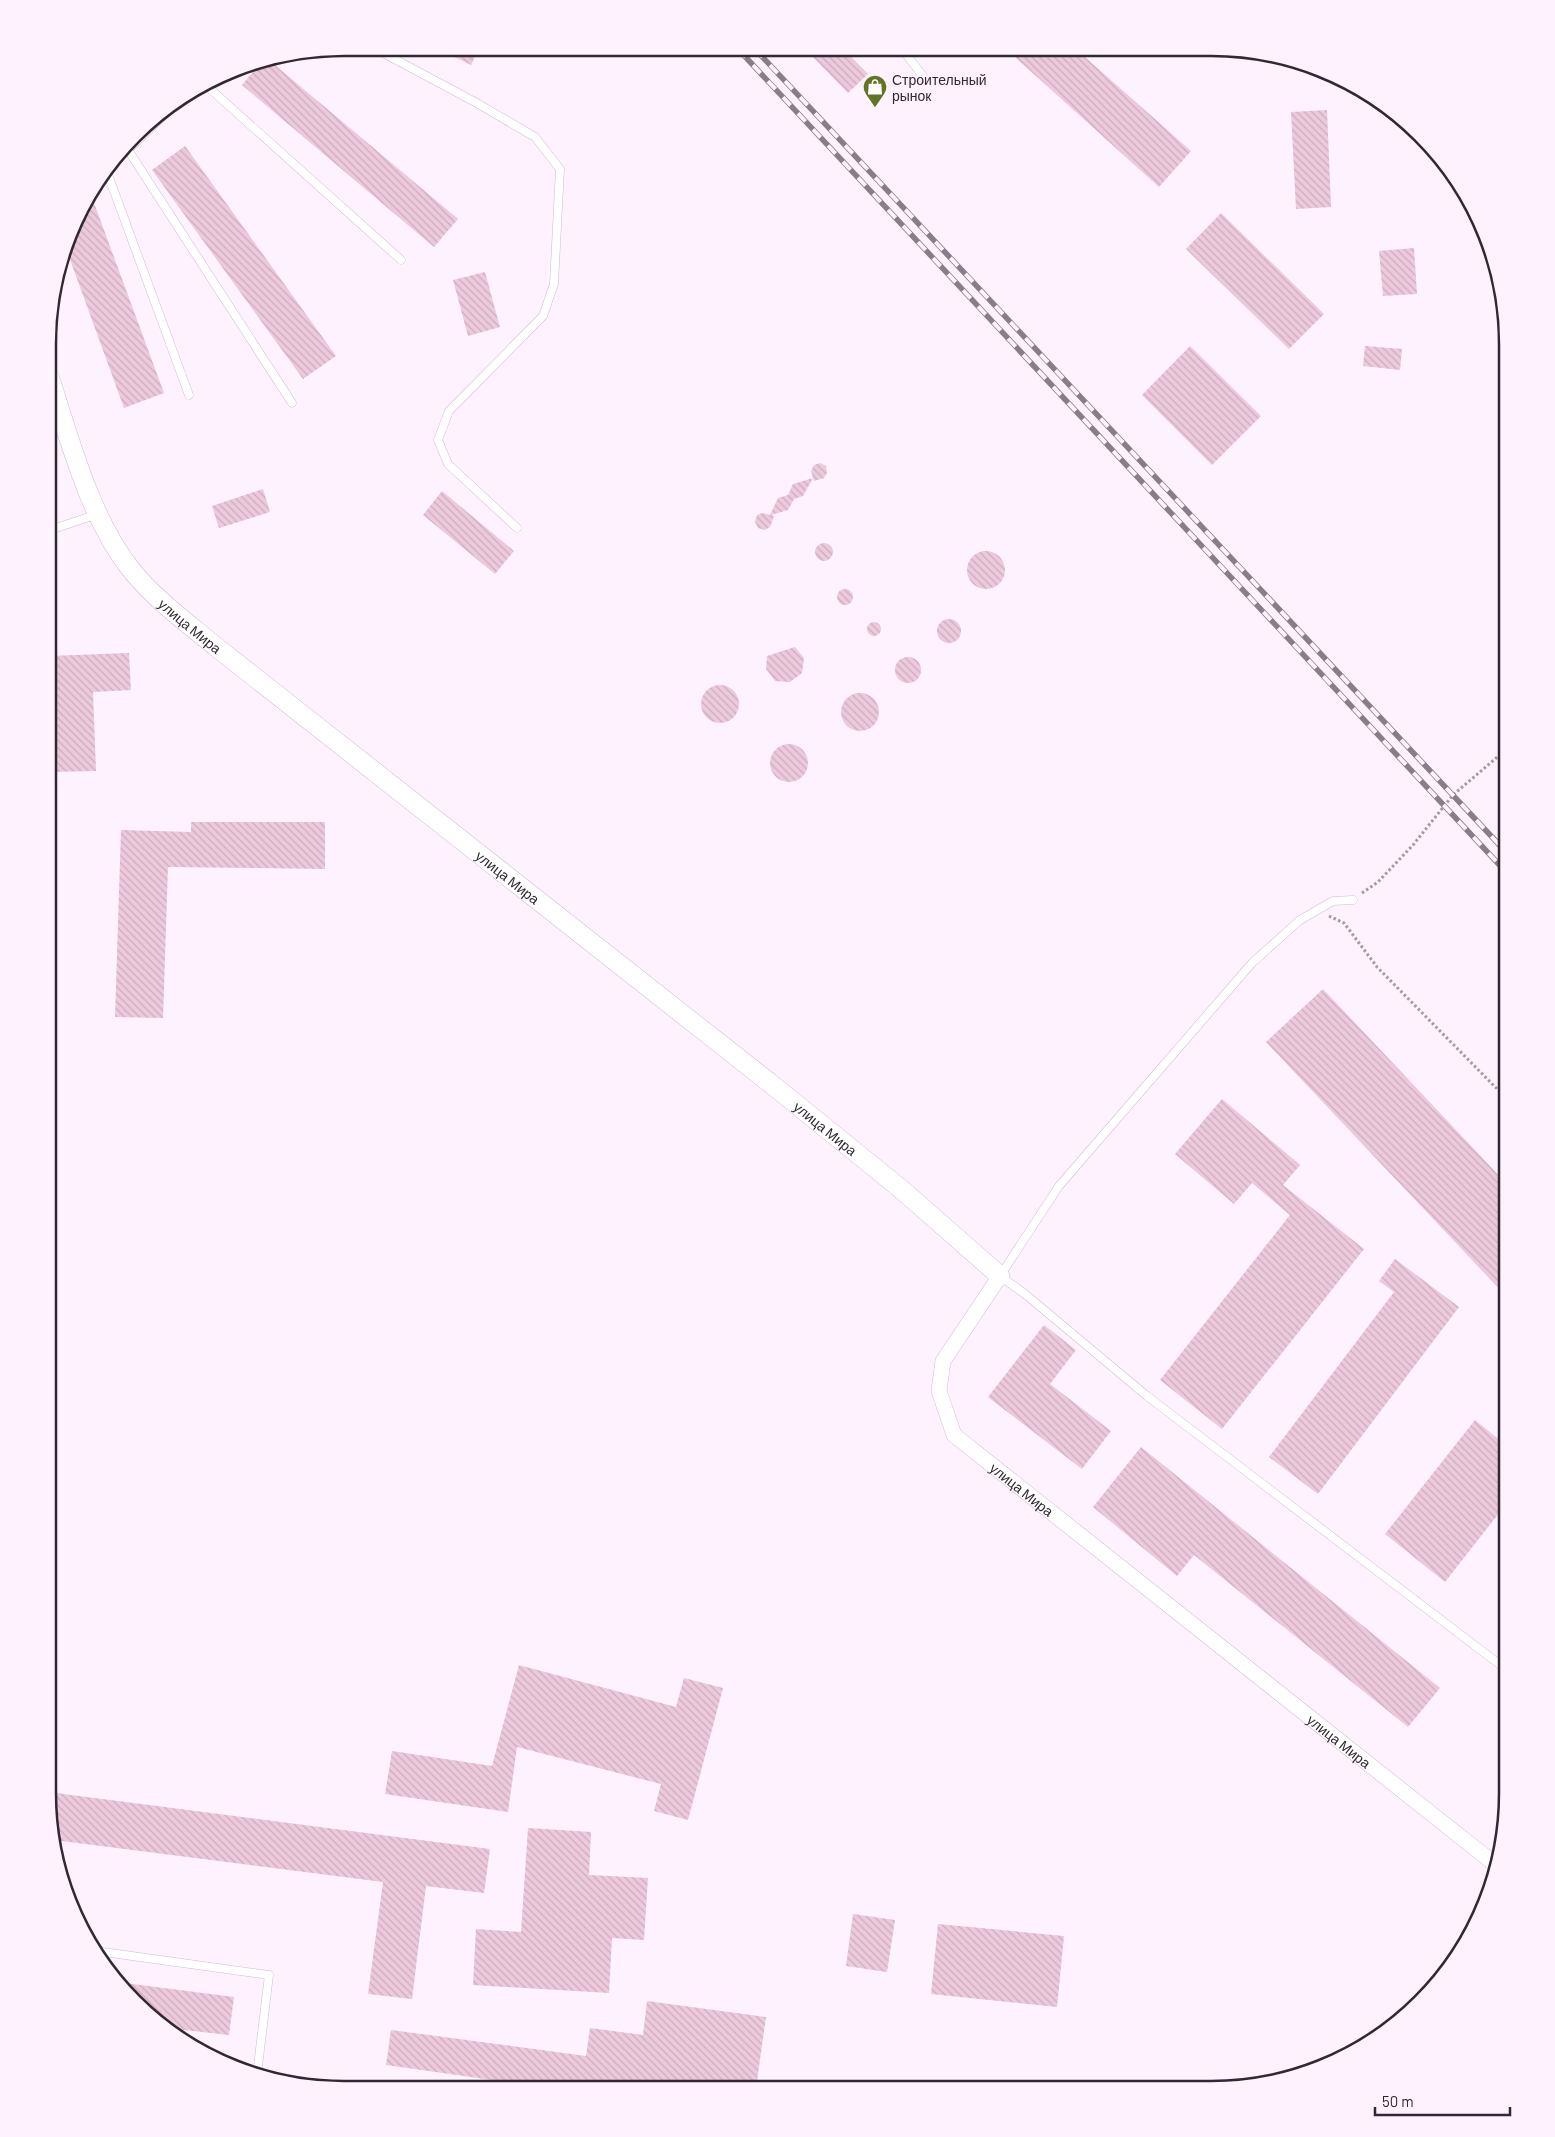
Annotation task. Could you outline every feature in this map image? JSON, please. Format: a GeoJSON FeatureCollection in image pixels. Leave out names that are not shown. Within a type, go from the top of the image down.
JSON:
{"type":"FeatureCollection","features":[{"type":"Feature","properties":{"kind":"street","name":"улица Мира"},"geometry":{"type":"LineString","coordinates":[[56,397],[79,468],[110,538],[128,566],[161,601],[215,646],[775,1087],[901,1189],[1000,1276],[943,1361],[939,1391],[954,1434],[1490,1861]]}},
{"type":"Feature","properties":{"kind":"lane"},"geometry":{"type":"LineString","coordinates":[[389,56],[475,102],[535,137],[560,169],[554,284],[543,316],[449,411],[438,440],[448,464],[516,528]]}},
{"type":"Feature","properties":{"kind":"lane"},"geometry":{"type":"LineString","coordinates":[[907,56],[923,76]]}},
{"type":"Feature","properties":{"kind":"lane"},"geometry":{"type":"LineString","coordinates":[[211,89],[401,260]]}},
{"type":"Feature","properties":{"kind":"lane"},"geometry":{"type":"LineString","coordinates":[[128,155],[292,403]]}},
{"type":"Feature","properties":{"kind":"lane"},"geometry":{"type":"LineString","coordinates":[[109,178],[189,395]]}},
{"type":"Feature","properties":{"kind":"lane"},"geometry":{"type":"LineString","coordinates":[[56,528],[99,513]]}},
{"type":"Feature","properties":{"kind":"lane"},"geometry":{"type":"LineString","coordinates":[[1354,900],[1334,901],[1300,920],[1252,963],[1059,1186],[1000,1276],[1025,1294],[1147,1396],[1499,1664]]}},
{"type":"Feature","properties":{"kind":"lane"},"geometry":{"type":"LineString","coordinates":[[105,1952],[269,1975],[258,2067]]}},
{"type":"Feature","properties":{"kind":"path"},"geometry":{"type":"LineString","coordinates":[[1354,900],[1378,882],[1434,822],[1444,805],[1499,756]]}},
{"type":"Feature","properties":{"kind":"path"},"geometry":{"type":"LineString","coordinates":[[1316,911],[1344,923],[1377,967],[1499,1091]]}},
{"type":"Feature","properties":{"kind":"building"},"geometry":{"type":"Polygon","coordinates":[[[452,56],[475,56],[471,65],[452,56]]]}},
{"type":"Feature","properties":{"kind":"building"},"geometry":{"type":"Polygon","coordinates":[[[812,56],[850,56],[868,74],[848,93],[812,56]]]}},
{"type":"Feature","properties":{"kind":"building"},"geometry":{"type":"Polygon","coordinates":[[[1014,56],[1084,56],[1191,151],[1159,187],[1014,56]]]}},
{"type":"Feature","properties":{"kind":"building"},"geometry":{"type":"Polygon","coordinates":[[[275,65],[458,219],[434,247],[242,85],[253,72],[275,65]]]}},
{"type":"Feature","properties":{"kind":"building"},"geometry":{"type":"Polygon","coordinates":[[[1327,110],[1331,207],[1296,209],[1291,112],[1327,110]]]}},
{"type":"Feature","properties":{"kind":"building"},"geometry":{"type":"Polygon","coordinates":[[[185,146],[336,356],[303,379],[152,170],[185,146]]]}},
{"type":"Feature","properties":{"kind":"building"},"geometry":{"type":"Polygon","coordinates":[[[94,202],[164,393],[124,408],[70,259],[78,234],[94,202]]]}},
{"type":"Feature","properties":{"kind":"building"},"geometry":{"type":"Polygon","coordinates":[[[1221,213],[1324,314],[1289,349],[1186,249],[1221,213]]]}},
{"type":"Feature","properties":{"kind":"building"},"geometry":{"type":"Polygon","coordinates":[[[1414,248],[1417,294],[1383,296],[1379,251],[1414,248]]]}},
{"type":"Feature","properties":{"kind":"building"},"geometry":{"type":"Polygon","coordinates":[[[485,272],[500,327],[468,336],[453,280],[485,272]]]}},
{"type":"Feature","properties":{"kind":"building"},"geometry":{"type":"Polygon","coordinates":[[[1190,346],[1261,416],[1212,465],[1142,395],[1190,346]]]}},
{"type":"Feature","properties":{"kind":"building"},"geometry":{"type":"Polygon","coordinates":[[[1365,346],[1402,349],[1400,370],[1363,366],[1365,346]]]}},
{"type":"Feature","properties":{"kind":"building"},"geometry":{"type":"Polygon","coordinates":[[[820,463],[826,466],[827,473],[824,478],[814,481],[811,471],[814,465],[820,463]]]}},
{"type":"Feature","properties":{"kind":"building"},"geometry":{"type":"Polygon","coordinates":[[[813,478],[803,496],[794,499],[788,510],[771,515],[774,516],[770,527],[765,530],[758,528],[755,522],[757,515],[763,513],[770,515],[778,498],[788,495],[793,484],[813,478]]]}},
{"type":"Feature","properties":{"kind":"building"},"geometry":{"type":"Polygon","coordinates":[[[263,489],[270,512],[219,528],[212,506],[263,489]]]}},
{"type":"Feature","properties":{"kind":"building"},"geometry":{"type":"Polygon","coordinates":[[[442,491],[514,551],[495,574],[423,515],[442,491]]]}},
{"type":"Feature","properties":{"kind":"building"},"geometry":{"type":"Polygon","coordinates":[[[824,543],[830,546],[833,552],[830,558],[824,561],[818,558],[815,552],[818,546],[824,543]]]}},
{"type":"Feature","properties":{"kind":"building"},"geometry":{"type":"Polygon","coordinates":[[[986,551],[999,557],[1005,570],[999,583],[986,589],[973,583],[967,570],[973,557],[986,551]]]}},
{"type":"Feature","properties":{"kind":"building"},"geometry":{"type":"Polygon","coordinates":[[[845,589],[851,591],[853,597],[851,603],[845,605],[839,603],[837,597],[839,591],[845,589]]]}},
{"type":"Feature","properties":{"kind":"building"},"geometry":{"type":"Polygon","coordinates":[[[949,619],[957,623],[961,631],[957,639],[949,643],[941,639],[937,631],[941,623],[949,619]]]}},
{"type":"Feature","properties":{"kind":"building"},"geometry":{"type":"Polygon","coordinates":[[[871,622],[877,622],[881,629],[877,636],[871,636],[867,632],[867,626],[871,622]]]}},
{"type":"Feature","properties":{"kind":"building"},"geometry":{"type":"Polygon","coordinates":[[[795,647],[804,658],[802,673],[790,682],[775,681],[766,669],[767,656],[795,647]]]}},
{"type":"Feature","properties":{"kind":"building"},"geometry":{"type":"Polygon","coordinates":[[[129,653],[131,690],[93,692],[96,771],[56,772],[56,656],[129,653]]]}},
{"type":"Feature","properties":{"kind":"building"},"geometry":{"type":"Polygon","coordinates":[[[908,657],[917,661],[921,670],[917,679],[908,683],[899,679],[895,670],[899,661],[908,657]]]}},
{"type":"Feature","properties":{"kind":"building"},"geometry":{"type":"Polygon","coordinates":[[[720,685],[733,691],[739,704],[733,717],[720,723],[707,717],[701,704],[707,691],[720,685]]]}},
{"type":"Feature","properties":{"kind":"building"},"geometry":{"type":"Polygon","coordinates":[[[860,693],[873,699],[879,712],[873,725],[860,731],[847,725],[841,712],[847,699],[860,693]]]}},
{"type":"Feature","properties":{"kind":"building"},"geometry":{"type":"Polygon","coordinates":[[[789,744],[802,750],[808,763],[802,776],[789,782],[776,776],[770,763],[776,750],[789,744]]]}},
{"type":"Feature","properties":{"kind":"building"},"geometry":{"type":"Polygon","coordinates":[[[191,822],[325,822],[325,869],[168,867],[163,1018],[115,1017],[121,830],[191,832],[191,822]]]}},
{"type":"Feature","properties":{"kind":"building"},"geometry":{"type":"Polygon","coordinates":[[[1323,989],[1499,1176],[1499,1289],[1266,1042],[1323,989]]]}},
{"type":"Feature","properties":{"kind":"building"},"geometry":{"type":"Polygon","coordinates":[[[1222,1099],[1300,1165],[1283,1185],[1364,1249],[1222,1429],[1160,1380],[1290,1215],[1252,1183],[1234,1204],[1175,1154],[1222,1099]]]}},
{"type":"Feature","properties":{"kind":"building"},"geometry":{"type":"Polygon","coordinates":[[[1395,1259],[1459,1307],[1318,1494],[1269,1457],[1394,1292],[1379,1281],[1395,1259]]]}},
{"type":"Feature","properties":{"kind":"building"},"geometry":{"type":"Polygon","coordinates":[[[1044,1325],[1076,1350],[1050,1384],[1111,1431],[1082,1469],[988,1397],[1044,1325]]]}},
{"type":"Feature","properties":{"kind":"building"},"geometry":{"type":"Polygon","coordinates":[[[1475,1420],[1499,1440],[1499,1513],[1445,1582],[1385,1534],[1475,1420]]]}},
{"type":"Feature","properties":{"kind":"building"},"geometry":{"type":"Polygon","coordinates":[[[1141,1447],[1440,1688],[1408,1727],[1194,1555],[1177,1576],[1093,1507],[1141,1447]]]}},
{"type":"Feature","properties":{"kind":"building"},"geometry":{"type":"Polygon","coordinates":[[[519,1665],[676,1707],[684,1678],[723,1688],[688,1820],[654,1811],[661,1784],[517,1747],[508,1812],[385,1794],[392,1751],[492,1766],[519,1665]]]}},
{"type":"Feature","properties":{"kind":"building"},"geometry":{"type":"Polygon","coordinates":[[[56,1793],[490,1849],[484,1893],[426,1886],[412,1999],[368,1994],[383,1882],[61,1841],[56,1793]]]}},
{"type":"Feature","properties":{"kind":"building"},"geometry":{"type":"Polygon","coordinates":[[[528,1828],[591,1832],[589,1875],[648,1878],[644,1940],[612,1938],[609,1993],[473,1985],[476,1929],[521,1932],[528,1828]]]}},
{"type":"Feature","properties":{"kind":"building"},"geometry":{"type":"Polygon","coordinates":[[[853,1914],[895,1920],[887,1972],[846,1966],[853,1914]]]}},
{"type":"Feature","properties":{"kind":"building"},"geometry":{"type":"Polygon","coordinates":[[[938,1924],[1064,1936],[1057,2007],[931,1994],[938,1924]]]}},
{"type":"Feature","properties":{"kind":"building"},"geometry":{"type":"Polygon","coordinates":[[[129,1984],[234,1997],[229,2035],[181,2030],[155,2009],[129,1984]]]}},
{"type":"Feature","properties":{"kind":"building"},"geometry":{"type":"Polygon","coordinates":[[[647,2001],[766,2017],[757,2081],[499,2081],[386,2065],[391,2030],[586,2056],[590,2028],[643,2035],[647,2001]]]}},
{"type":"Feature","properties":{"kind":"railway"},"geometry":{"type":"LineString","coordinates":[[745,56],[1499,864]]}},
{"type":"Feature","properties":{"kind":"railway"},"geometry":{"type":"LineString","coordinates":[[762,56],[1499,844]]}},
{"type":"Feature","properties":{"kind":"place","name":"Строительный рынок"},"geometry":{"type":"Point","coordinates":[875,108]}}]}
